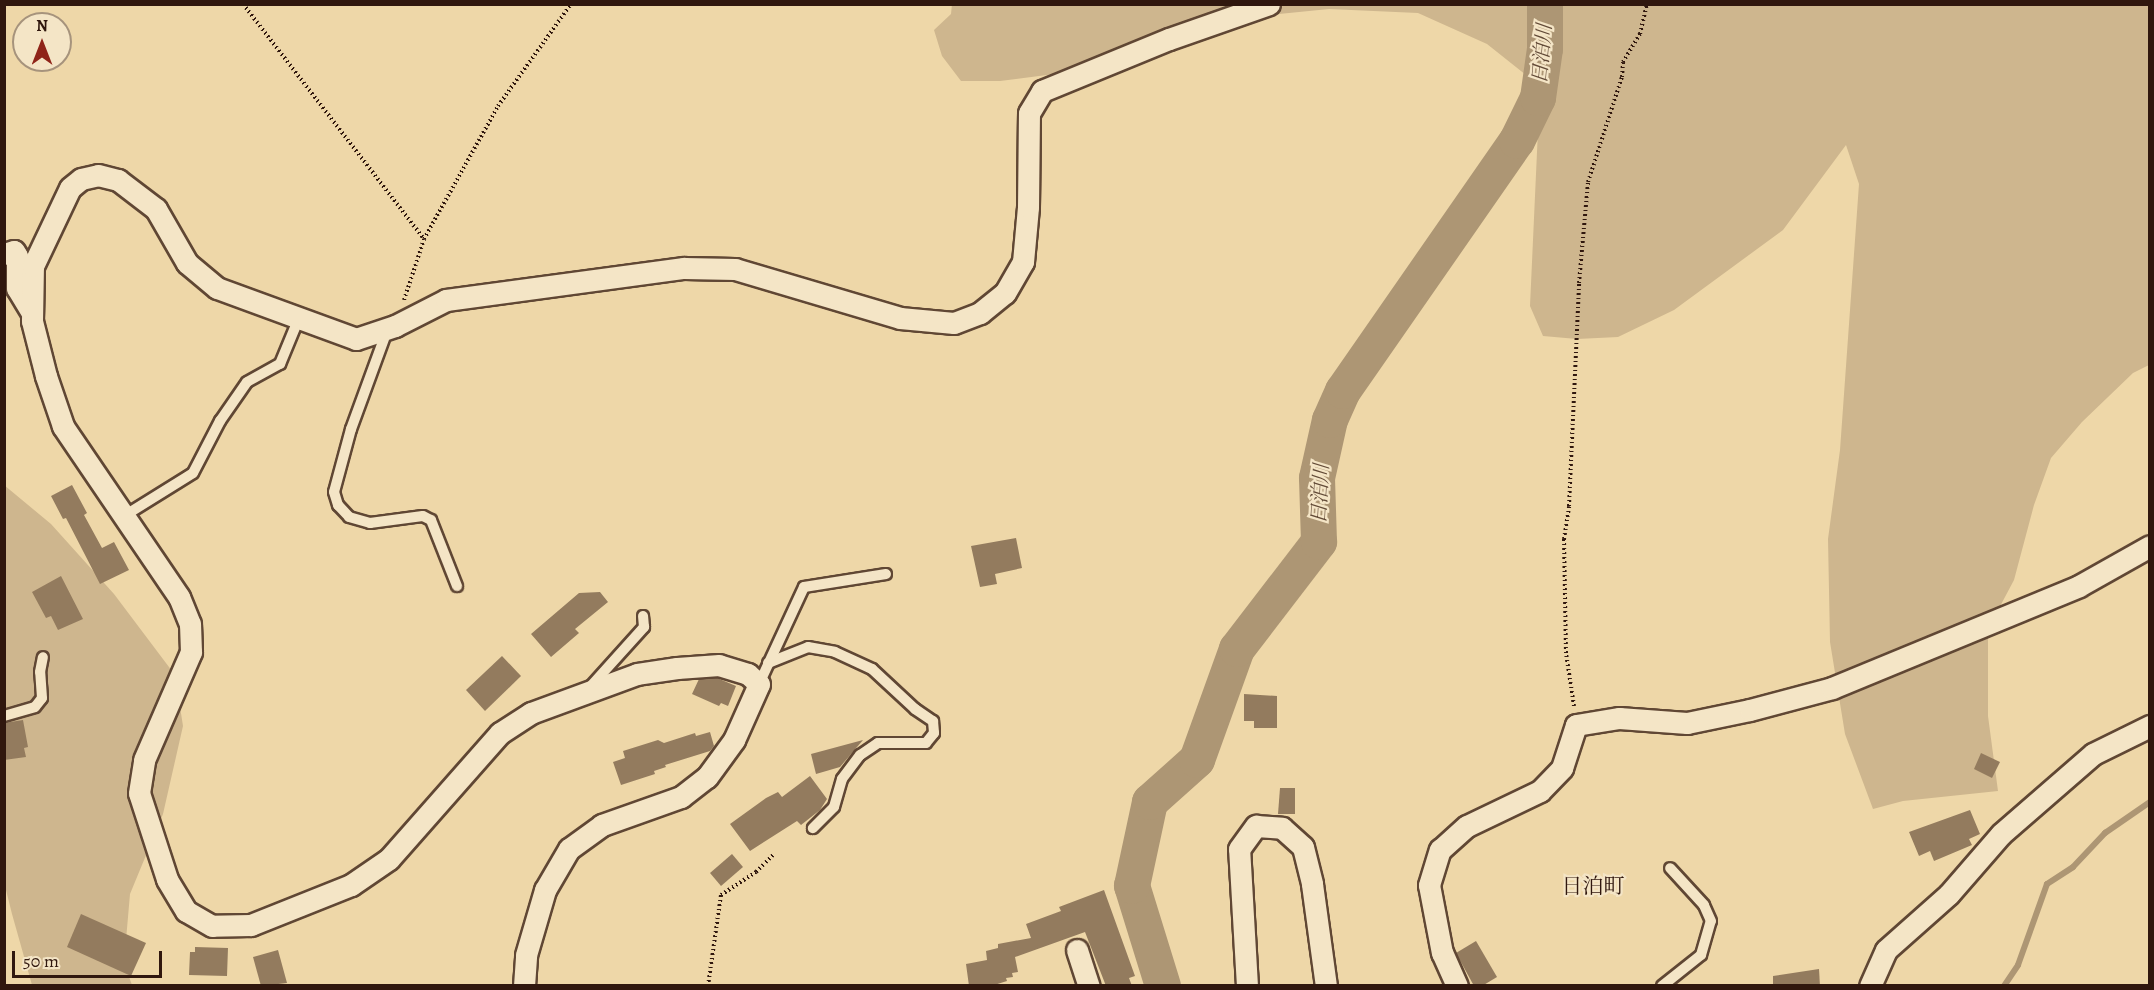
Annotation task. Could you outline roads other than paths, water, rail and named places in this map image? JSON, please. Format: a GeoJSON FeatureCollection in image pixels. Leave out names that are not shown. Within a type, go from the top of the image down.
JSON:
{"type":"FeatureCollection","features":[{"type":"Feature","properties":{"kind":"street"},"geometry":{"type":"LineString","coordinates":[[524,986],[526,955],[545,890],[569,849],[602,825],[681,797],[707,777],[734,740],[759,684],[748,674],[719,665],[677,668],[637,674],[531,713],[500,733],[389,859],[351,885],[251,925],[212,926],[186,912],[167,879],[139,793],[144,760],[191,652],[190,624],[179,597],[63,426],[46,376],[32,314],[33,266],[70,188],[81,178],[98,175],[118,180],[156,209],[187,263],[216,288],[356,339],[392,327],[446,300],[684,268],[735,269],[900,318],[954,323],[980,313],[1005,293],[1023,262],[1028,207],[1029,113],[1042,91],[1169,39],[1269,4]]}},
{"type":"Feature","properties":{"kind":"street"},"geometry":{"type":"LineString","coordinates":[[4,254],[14,251],[17,256],[17,288],[32,314]]}},
{"type":"Feature","properties":{"kind":"street"},"geometry":{"type":"LineString","coordinates":[[1456,986],[1442,953],[1429,885],[1440,850],[1467,826],[1540,791],[1562,768],[1576,725],[1619,718],[1687,723],[1750,710],[1832,688],[2079,586],[2150,546]]}},
{"type":"Feature","properties":{"kind":"street"},"geometry":{"type":"LineString","coordinates":[[1870,986],[1886,950],[1949,894],[2001,834],[2093,754],[2150,726]]}},
{"type":"Feature","properties":{"kind":"street"},"geometry":{"type":"LineString","coordinates":[[1247,986],[1239,849],[1256,826],[1282,828],[1303,847],[1312,884],[1326,986]]}},
{"type":"Feature","properties":{"kind":"street"},"geometry":{"type":"LineString","coordinates":[[1077,950],[1089,986]]}},
{"type":"Feature","properties":{"kind":"lane"},"geometry":{"type":"LineString","coordinates":[[124,516],[193,473],[220,421],[247,382],[280,364],[299,318]]}},
{"type":"Feature","properties":{"kind":"lane"},"geometry":{"type":"LineString","coordinates":[[392,327],[351,429],[334,492],[338,505],[349,517],[370,523],[423,516],[431,520],[457,586]]}},
{"type":"Feature","properties":{"kind":"lane"},"geometry":{"type":"LineString","coordinates":[[759,684],[804,587],[886,574]]}},
{"type":"Feature","properties":{"kind":"lane"},"geometry":{"type":"LineString","coordinates":[[583,694],[644,627],[642,616]]}},
{"type":"Feature","properties":{"kind":"lane"},"geometry":{"type":"LineString","coordinates":[[768,663],[808,647],[835,652],[872,669],[915,709],[933,721],[934,733],[926,743],[878,743],[860,755],[842,779],[834,807],[813,828]]}},
{"type":"Feature","properties":{"kind":"lane"},"geometry":{"type":"LineString","coordinates":[[4,716],[35,707],[42,698],[40,672],[43,657]]}},
{"type":"Feature","properties":{"kind":"lane"},"geometry":{"type":"LineString","coordinates":[[1662,986],[1701,955],[1711,921],[1704,905],[1670,868]]}},
{"type":"Feature","properties":{"kind":"waterway","name":"日泊川"},"geometry":{"type":"LineString","coordinates":[[1163,986],[1132,886],[1150,802],[1197,760],[1237,649],[1319,542],[1317,478],[1330,420],[1343,391],[1517,141],[1538,98],[1545,49],[1545,4]]}},
{"type":"Feature","properties":{"kind":"waterway"},"geometry":{"type":"LineString","coordinates":[[2004,986],[2018,965],[2047,884],[2073,867],[2105,833],[2150,802]]}},
{"type":"Feature","properties":{"kind":"district","name":"日泊町"},"geometry":{"type":"Point","coordinates":[1593,886]}}]}
